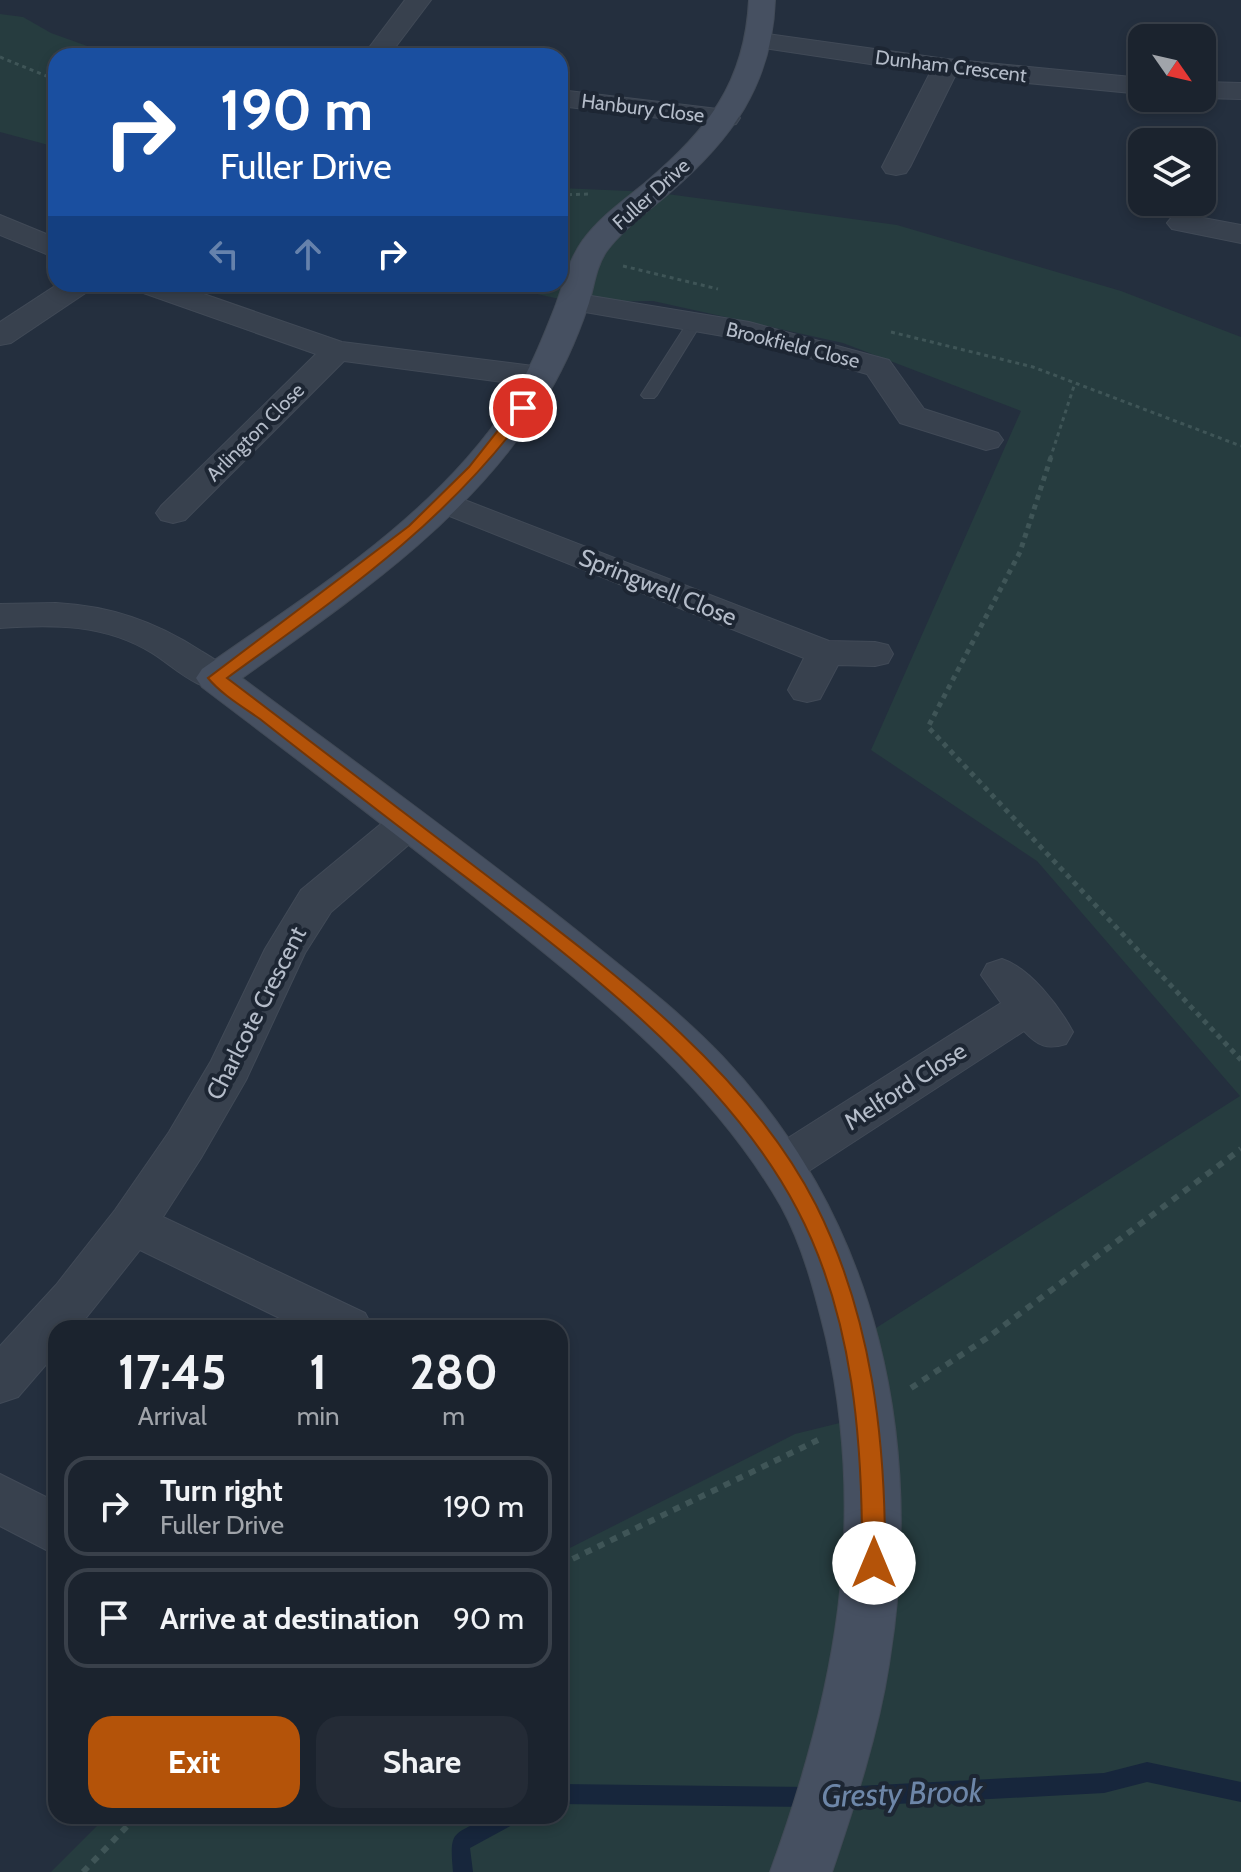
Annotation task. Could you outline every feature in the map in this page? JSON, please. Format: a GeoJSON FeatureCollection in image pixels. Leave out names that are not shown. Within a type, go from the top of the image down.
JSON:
{"type":"FeatureCollection","features":[{"type":"Feature","properties":{"kind":"street"},"geometry":{"type":"LineString","coordinates":[[382,48],[418,0]]}},
{"type":"Feature","properties":{"kind":"street","name":"Fuller Drive"},"geometry":{"type":"LineString","coordinates":[[216,678],[327,598],[444,502],[501,439],[541,377],[573,302],[587,257],[621,218],[680,169],[726,118],[747,81],[760,41],[762,0]]}},
{"type":"Feature","properties":{"kind":"street","name":"Dunham Crescent"},"geometry":{"type":"LineString","coordinates":[[760,41],[946,67],[1128,85]]}},
{"type":"Feature","properties":{"kind":"street"},"geometry":{"type":"LineString","coordinates":[[896,167],[946,67]]}},
{"type":"Feature","properties":{"kind":"street"},"geometry":{"type":"LineString","coordinates":[[1216,91],[1240,92]]}},
{"type":"Feature","properties":{"kind":"street","name":"Hanbury Close"},"geometry":{"type":"LineString","coordinates":[[568,99],[726,118]]}},
{"type":"Feature","properties":{"kind":"street"},"geometry":{"type":"LineString","coordinates":[[1182,223],[1241,234]]}},
{"type":"Feature","properties":{"kind":"street"},"geometry":{"type":"LineString","coordinates":[[0,224],[48,245]]}},
{"type":"Feature","properties":{"kind":"street"},"geometry":{"type":"LineString","coordinates":[[0,336],[67,292]]}},
{"type":"Feature","properties":{"kind":"street"},"geometry":{"type":"LineString","coordinates":[[169,292],[337,351],[541,377]]}},
{"type":"Feature","properties":{"kind":"street","name":"Brookfield Close"},"geometry":{"type":"LineString","coordinates":[[573,302],[749,331],[878,367],[912,416],[986,440]]}},
{"type":"Feature","properties":{"kind":"street","name":"Arlington Close"},"geometry":{"type":"LineString","coordinates":[[173,513],[337,351]]}},
{"type":"Feature","properties":{"kind":"street","name":"Springwell Close"},"geometry":{"type":"LineString","coordinates":[[444,502],[825,653],[875,654]]}},
{"type":"Feature","properties":{"kind":"street"},"geometry":{"type":"LineString","coordinates":[[0,616],[46,615],[114,624],[145,633],[216,678],[550,933],[652,1020],[719,1084],[782,1165],[807,1209],[834,1273],[854,1342],[868,1416],[874,1487],[874,1563],[866,1641],[851,1722],[827,1805],[801,1872]]}},
{"type":"Feature","properties":{"kind":"street"},"geometry":{"type":"LineString","coordinates":[[807,690],[825,653]]}},
{"type":"Feature","properties":{"kind":"street","name":"Charlcote Crescent"},"geometry":{"type":"LineString","coordinates":[[55,1320],[132,1224],[185,1145],[230,1068],[286,949],[316,901],[407,824]]}},
{"type":"Feature","properties":{"kind":"street","name":"Melford Close"},"geometry":{"type":"LineString","coordinates":[[782,1165],[1027,1004]]}},
{"type":"Feature","properties":{"kind":"street"},"geometry":{"type":"LineString","coordinates":[[132,1224],[331,1320]]}},
{"type":"Feature","properties":{"kind":"street","name":"Charlcote Crescent"},"geometry":{"type":"LineString","coordinates":[[0,1381],[48,1328]]}},
{"type":"Feature","properties":{"kind":"street"},"geometry":{"type":"LineString","coordinates":[[0,1498],[48,1525]]}},
{"type":"Feature","properties":{"kind":"lane"},"geometry":{"type":"LineString","coordinates":[[649,395],[695,322]]}},
{"type":"Feature","properties":{"kind":"path"},"geometry":{"type":"LineString","coordinates":[[0,57],[48,77]]}},
{"type":"Feature","properties":{"kind":"path"},"geometry":{"type":"LineString","coordinates":[[587,257],[726,291]]}},
{"type":"Feature","properties":{"kind":"path"},"geometry":{"type":"LineString","coordinates":[[880,329],[1033,367],[1241,446]]}},
{"type":"Feature","properties":{"kind":"path"},"geometry":{"type":"LineString","coordinates":[[1075,383],[1020,552],[928,727],[1241,1060]]}},
{"type":"Feature","properties":{"kind":"path"},"geometry":{"type":"LineString","coordinates":[[568,1561],[868,1416],[987,1338],[1241,1149]]}},
{"type":"Feature","properties":{"kind":"path"},"geometry":{"type":"LineString","coordinates":[[83,1872],[129,1824]]}},
{"type":"Feature","properties":{"kind":"green space"},"geometry":{"type":"Polygon","coordinates":[[[0,14],[23,17],[51,33],[93,48],[48,48],[48,145],[0,132],[0,14]]]}},
{"type":"Feature","properties":{"kind":"green space"},"geometry":{"type":"Polygon","coordinates":[[[568,188],[652,192],[897,225],[1121,291],[1241,337],[1241,1872],[51,1872],[99,1824],[568,1824],[568,1549],[795,1434],[868,1416],[854,1342],[1240,1096],[1037,861],[871,750],[1021,411],[843,343],[653,301],[573,302],[528,292],[568,292],[568,188]]]}},
{"type":"Feature","properties":{"kind":"waterway","name":"Gresty Brook"},"geometry":{"type":"LineString","coordinates":[[840,1797],[1104,1783],[1147,1772],[1241,1792]]}},
{"type":"Feature","properties":{"kind":"waterway","name":"Gresty Brook"},"geometry":{"type":"LineString","coordinates":[[568,1794],[812,1797]]}},
{"type":"Feature","properties":{"kind":"waterway","name":"Gresty Brook"},"geometry":{"type":"LineString","coordinates":[[463,1872],[460,1843],[494,1824]]}},
{"type":"Feature","properties":{"kind":"route"},"geometry":{"type":"LineString","coordinates":[[523,408],[475,470],[414,529],[327,598],[216,678],[550,933],[652,1020],[719,1084],[782,1165],[807,1209],[834,1273],[854,1342],[868,1416],[874,1487],[874,1563]]}}]}
